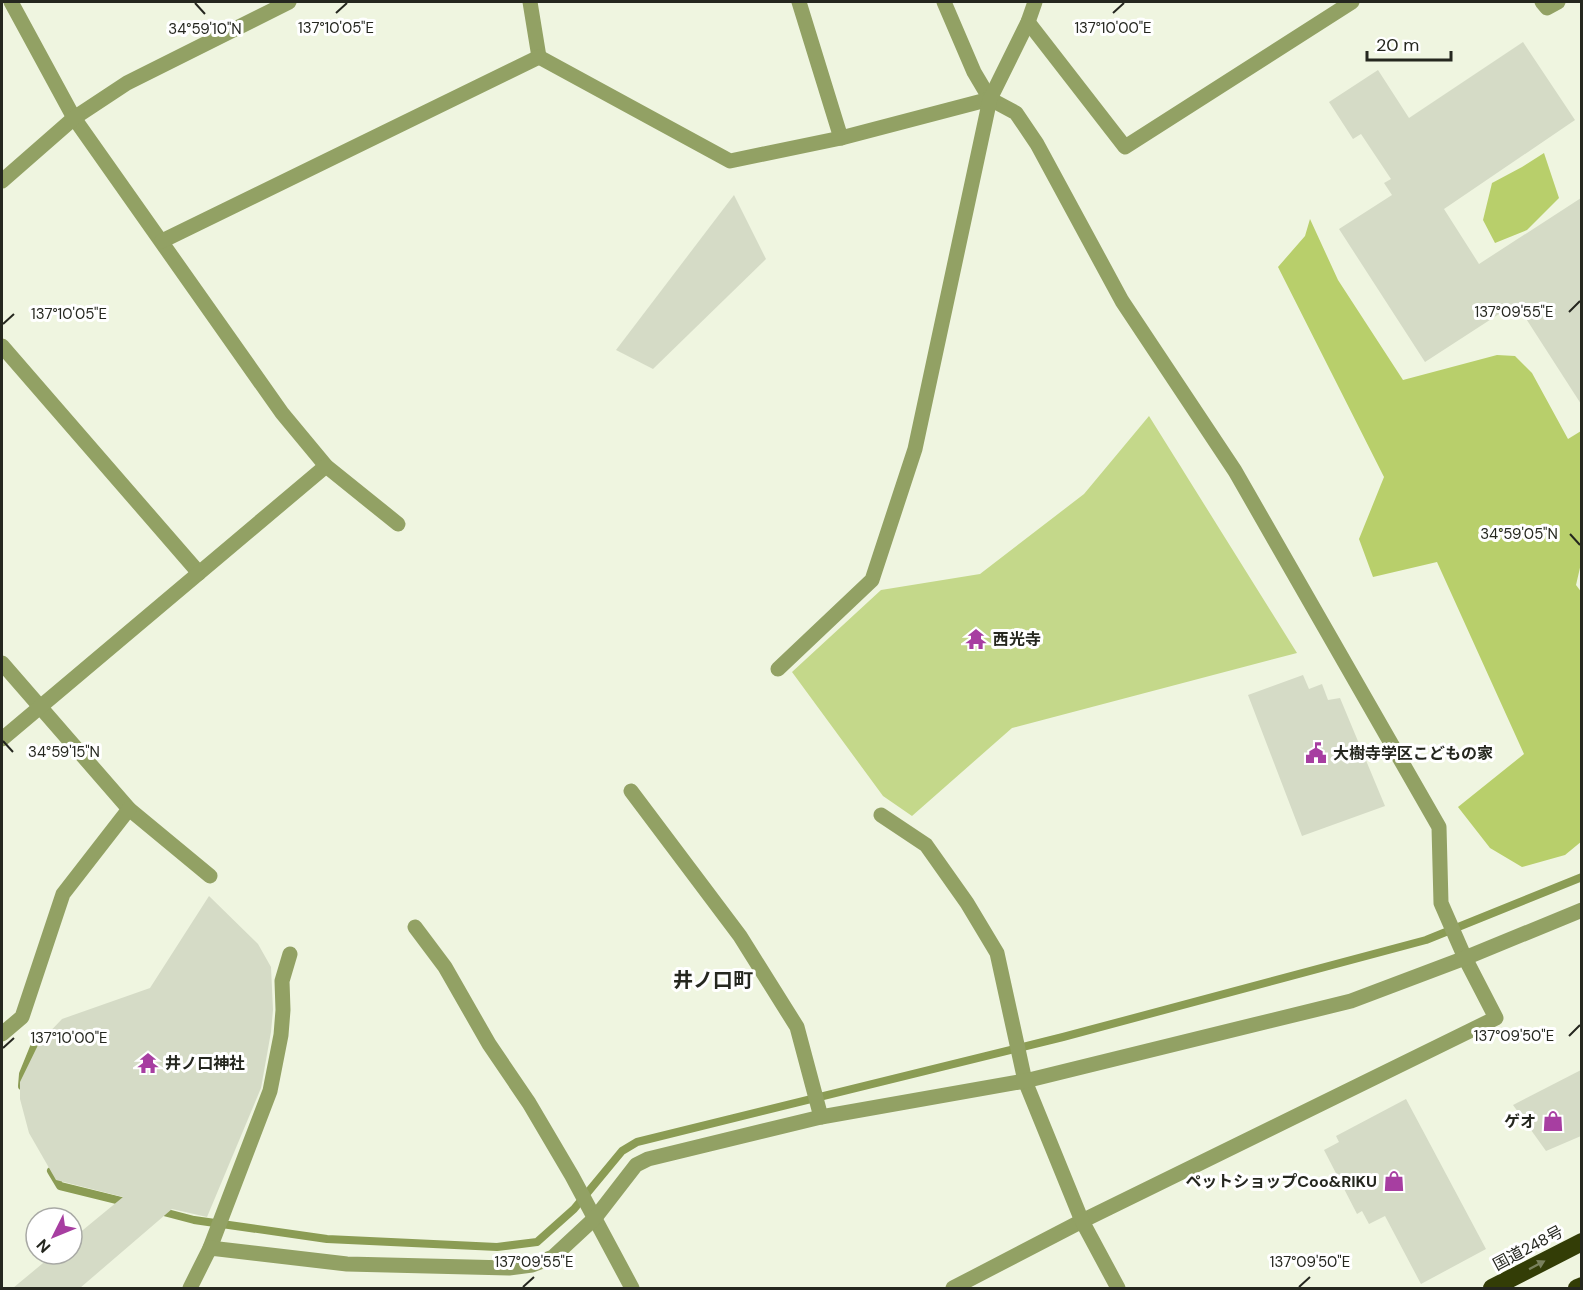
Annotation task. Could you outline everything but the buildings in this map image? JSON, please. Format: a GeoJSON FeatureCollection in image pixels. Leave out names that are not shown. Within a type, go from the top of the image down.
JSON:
{"type":"FeatureCollection","features":[{"type":"Feature","properties":{"kind":"highway","name":"国道248号"},"geometry":{"type":"LineString","coordinates":[[1492,1288],[1581,1242]]}},
{"type":"Feature","properties":{"kind":"street"},"geometry":{"type":"LineString","coordinates":[[11,2],[74,118],[282,413],[326,466],[398,524]]}},
{"type":"Feature","properties":{"kind":"street"},"geometry":{"type":"LineString","coordinates":[[2,181],[74,118],[126,83],[289,2]]}},
{"type":"Feature","properties":{"kind":"street"},"geometry":{"type":"LineString","coordinates":[[530,2],[539,57]]}},
{"type":"Feature","properties":{"kind":"street"},"geometry":{"type":"LineString","coordinates":[[799,2],[841,138]]}},
{"type":"Feature","properties":{"kind":"street"},"geometry":{"type":"LineString","coordinates":[[944,2],[974,72],[990,99],[1016,113],[1037,144],[1122,301],[1235,471],[1439,827],[1441,903],[1465,958],[1496,1018],[1082,1221],[952,1288]]}},
{"type":"Feature","properties":{"kind":"street"},"geometry":{"type":"LineString","coordinates":[[778,669],[872,580],[915,449],[990,99],[1028,22],[1035,2]]}},
{"type":"Feature","properties":{"kind":"street"},"geometry":{"type":"LineString","coordinates":[[1028,22],[1125,147],[1352,2]]}},
{"type":"Feature","properties":{"kind":"street"},"geometry":{"type":"LineString","coordinates":[[1542,2],[1547,8],[1558,2]]}},
{"type":"Feature","properties":{"kind":"street"},"geometry":{"type":"LineString","coordinates":[[162,241],[539,57]]}},
{"type":"Feature","properties":{"kind":"street"},"geometry":{"type":"LineString","coordinates":[[539,57],[730,161],[841,138],[990,99]]}},
{"type":"Feature","properties":{"kind":"street"},"geometry":{"type":"LineString","coordinates":[[2,346],[199,573]]}},
{"type":"Feature","properties":{"kind":"street"},"geometry":{"type":"LineString","coordinates":[[2,739],[326,466]]}},
{"type":"Feature","properties":{"kind":"street"},"geometry":{"type":"LineString","coordinates":[[2,663],[129,809],[210,876]]}},
{"type":"Feature","properties":{"kind":"street"},"geometry":{"type":"LineString","coordinates":[[631,791],[740,936],[797,1027],[821,1117]]}},
{"type":"Feature","properties":{"kind":"street"},"geometry":{"type":"LineString","coordinates":[[2,1034],[22,1017],[63,894],[129,809]]}},
{"type":"Feature","properties":{"kind":"street"},"geometry":{"type":"LineString","coordinates":[[881,815],[926,845],[967,903],[997,953],[1025,1081],[1082,1221],[1118,1288]]}},
{"type":"Feature","properties":{"kind":"street"},"geometry":{"type":"LineString","coordinates":[[210,1248],[347,1264],[509,1268],[532,1265],[553,1257],[594,1218],[636,1165],[648,1159],[821,1117],[1025,1081],[1351,1001],[1465,958],[1581,910]]}},
{"type":"Feature","properties":{"kind":"street"},"geometry":{"type":"LineString","coordinates":[[415,927],[445,967],[489,1044],[529,1103],[572,1176],[632,1288]]}},
{"type":"Feature","properties":{"kind":"street"},"geometry":{"type":"LineString","coordinates":[[190,1288],[228,1205],[270,1091],[281,1035],[282,981],[290,954]]}},
{"type":"Feature","properties":{"kind":"green space"},"geometry":{"type":"Polygon","coordinates":[[[1544,153],[1559,198],[1527,230],[1495,243],[1483,220],[1492,183],[1544,153]]]}},
{"type":"Feature","properties":{"kind":"green space"},"geometry":{"type":"Polygon","coordinates":[[[1310,219],[1338,280],[1403,380],[1497,355],[1515,356],[1532,373],[1568,439],[1581,431],[1582,559],[1576,585],[1582,593],[1582,841],[1565,855],[1522,867],[1490,848],[1458,807],[1524,754],[1437,562],[1373,577],[1359,539],[1384,477],[1278,267],[1305,236],[1310,219]]]}},
{"type":"Feature","properties":{"kind":"green space"},"geometry":{"type":"Polygon","coordinates":[[[1149,416],[1297,653],[1012,728],[912,816],[883,796],[792,672],[881,590],[980,574],[1084,494],[1149,416]]]}},
{"type":"Feature","properties":{"kind":"waterway"},"geometry":{"type":"LineString","coordinates":[[156,1210],[194,1220],[327,1239],[497,1247],[537,1242],[574,1209],[622,1151],[637,1142],[1063,1037],[1426,940],[1582,877]]}},
{"type":"Feature","properties":{"kind":"waterway"},"geometry":{"type":"LineString","coordinates":[[22,1086],[23,1074],[36,1042]]}},
{"type":"Feature","properties":{"kind":"waterway"},"geometry":{"type":"LineString","coordinates":[[51,1171],[60,1186],[129,1203]]}},
{"type":"Feature","properties":{"kind":"place","name":"西光寺"},"geometry":{"type":"Point","coordinates":[976,639]}},
{"type":"Feature","properties":{"kind":"place","name":"大樹寺学区こどもの家"},"geometry":{"type":"Point","coordinates":[1316,753]}},
{"type":"Feature","properties":{"kind":"place","name":"井ノ口神社"},"geometry":{"type":"Point","coordinates":[148,1063]}},
{"type":"Feature","properties":{"kind":"place","name":"ゲオ"},"geometry":{"type":"Point","coordinates":[1553,1121]}},
{"type":"Feature","properties":{"kind":"place","name":"ペットショップCoo&RIKU"},"geometry":{"type":"Point","coordinates":[1394,1181]}},
{"type":"Feature","properties":{"kind":"district","name":"井ノ口町"},"geometry":{"type":"Point","coordinates":[713,980]}}]}
